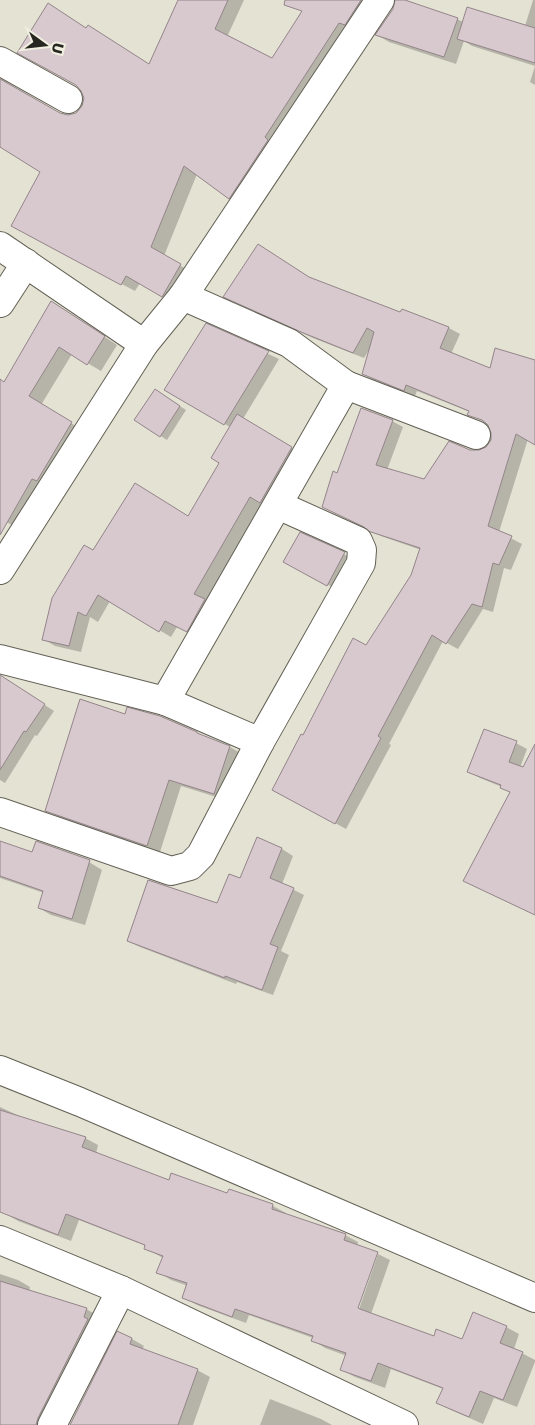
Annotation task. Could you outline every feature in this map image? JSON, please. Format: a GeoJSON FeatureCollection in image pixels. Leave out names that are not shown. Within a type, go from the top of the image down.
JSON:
{"type":"FeatureCollection","features":[{"type":"Feature","properties":{"kind":"street"},"geometry":{"type":"LineString","coordinates":[[0,570],[144,344],[183,296],[380,0]]}},
{"type":"Feature","properties":{"kind":"street"},"geometry":{"type":"LineString","coordinates":[[0,61],[68,99]]}},
{"type":"Feature","properties":{"kind":"street"},"geometry":{"type":"LineString","coordinates":[[0,246],[144,344]]}},
{"type":"Feature","properties":{"kind":"street"},"geometry":{"type":"LineString","coordinates":[[0,303],[26,263]]}},
{"type":"Feature","properties":{"kind":"street"},"geometry":{"type":"LineString","coordinates":[[183,296],[289,343],[346,385],[476,434]]}},
{"type":"Feature","properties":{"kind":"street"},"geometry":{"type":"LineString","coordinates":[[165,701],[346,385]]}},
{"type":"Feature","properties":{"kind":"street"},"geometry":{"type":"LineString","coordinates":[[0,812],[170,871],[190,866],[201,855],[260,742],[360,564],[362,550],[358,541],[278,505]]}},
{"type":"Feature","properties":{"kind":"street"},"geometry":{"type":"LineString","coordinates":[[0,659],[165,701],[260,742]]}},
{"type":"Feature","properties":{"kind":"street"},"geometry":{"type":"LineString","coordinates":[[0,1070],[80,1102],[535,1298]]}},
{"type":"Feature","properties":{"kind":"street"},"geometry":{"type":"LineString","coordinates":[[0,1240],[121,1290],[404,1425]]}},
{"type":"Feature","properties":{"kind":"street"},"geometry":{"type":"LineString","coordinates":[[52,1425],[121,1290]]}},
{"type":"Feature","properties":{"kind":"building"},"geometry":{"type":"Polygon","coordinates":[[[178,0],[228,0],[215,29],[272,58],[302,11],[284,5],[285,0],[361,0],[345,25],[339,23],[265,137],[268,140],[229,199],[184,166],[151,247],[181,264],[162,297],[126,276],[121,285],[11,226],[40,172],[0,147],[0,79],[60,113],[68,115],[76,113],[82,106],[84,98],[76,85],[17,53],[48,3],[86,28],[88,25],[149,64],[178,0]]]}},
{"type":"Feature","properties":{"kind":"building"},"geometry":{"type":"Polygon","coordinates":[[[395,0],[405,0],[458,18],[444,57],[375,35],[393,9],[395,0]]]}},
{"type":"Feature","properties":{"kind":"building"},"geometry":{"type":"Polygon","coordinates":[[[467,7],[535,28],[535,63],[457,39],[467,7]]]}},
{"type":"Feature","properties":{"kind":"building"},"geometry":{"type":"Polygon","coordinates":[[[258,244],[309,277],[400,312],[402,309],[449,327],[440,348],[490,368],[495,348],[535,360],[535,445],[516,434],[488,526],[512,536],[499,565],[493,563],[482,607],[472,604],[446,644],[432,635],[378,736],[381,738],[335,824],[272,790],[353,638],[366,645],[411,575],[420,548],[368,531],[364,527],[322,507],[333,471],[337,473],[361,408],[393,420],[376,465],[424,479],[449,441],[470,450],[479,450],[486,447],[491,440],[491,433],[488,425],[482,420],[467,415],[469,411],[406,385],[404,391],[362,374],[374,332],[367,328],[353,353],[223,297],[258,244]]]}},
{"type":"Feature","properties":{"kind":"building"},"geometry":{"type":"Polygon","coordinates":[[[51,301],[105,336],[87,365],[59,347],[29,396],[72,422],[37,481],[32,479],[0,535],[0,379],[4,382],[51,301]]]}},
{"type":"Feature","properties":{"kind":"building"},"geometry":{"type":"Polygon","coordinates":[[[206,323],[269,351],[224,425],[164,390],[206,323]]]}},
{"type":"Feature","properties":{"kind":"building"},"geometry":{"type":"Polygon","coordinates":[[[155,389],[180,406],[160,437],[134,420],[155,389]]]}},
{"type":"Feature","properties":{"kind":"building"},"geometry":{"type":"Polygon","coordinates":[[[237,414],[292,447],[260,503],[250,497],[194,594],[205,599],[187,632],[165,621],[159,632],[98,595],[86,616],[78,612],[69,646],[42,640],[52,598],[84,545],[93,550],[135,483],[188,516],[219,463],[211,458],[237,414]]]}},
{"type":"Feature","properties":{"kind":"building"},"geometry":{"type":"Polygon","coordinates":[[[300,532],[345,552],[327,586],[283,562],[300,532]]]}},
{"type":"Feature","properties":{"kind":"building"},"geometry":{"type":"Polygon","coordinates":[[[0,675],[45,704],[26,732],[24,731],[0,770],[0,675]]]}},
{"type":"Feature","properties":{"kind":"building"},"geometry":{"type":"Polygon","coordinates":[[[80,699],[125,714],[127,707],[160,716],[230,746],[214,794],[169,780],[147,846],[45,811],[80,699]]]}},
{"type":"Feature","properties":{"kind":"building"},"geometry":{"type":"Polygon","coordinates":[[[484,729],[517,741],[509,762],[523,767],[535,744],[535,915],[463,881],[510,792],[500,788],[501,785],[467,772],[484,729]]]}},
{"type":"Feature","properties":{"kind":"building"},"geometry":{"type":"Polygon","coordinates":[[[257,837],[282,848],[270,878],[294,888],[270,944],[278,947],[262,990],[127,941],[148,880],[217,903],[229,874],[240,878],[257,837]]]}},
{"type":"Feature","properties":{"kind":"building"},"geometry":{"type":"Polygon","coordinates":[[[0,841],[32,852],[36,841],[90,860],[72,919],[38,908],[43,891],[0,876],[0,841]]]}},
{"type":"Feature","properties":{"kind":"building"},"geometry":{"type":"Polygon","coordinates":[[[0,1110],[86,1137],[82,1147],[169,1180],[171,1173],[227,1193],[229,1189],[273,1204],[272,1209],[346,1234],[344,1240],[378,1252],[358,1308],[360,1309],[434,1336],[436,1329],[462,1339],[473,1312],[507,1326],[500,1343],[523,1352],[503,1400],[480,1391],[469,1417],[436,1403],[443,1388],[378,1363],[371,1381],[340,1370],[346,1353],[311,1341],[313,1336],[235,1309],[232,1317],[182,1298],[187,1283],[156,1273],[163,1256],[144,1249],[145,1245],[66,1214],[58,1235],[0,1212],[0,1110]]]}},
{"type":"Feature","properties":{"kind":"building"},"geometry":{"type":"Polygon","coordinates":[[[0,1281],[87,1308],[84,1317],[88,1319],[36,1425],[0,1425],[0,1281]]]}},
{"type":"Feature","properties":{"kind":"building"},"geometry":{"type":"Polygon","coordinates":[[[117,1331],[132,1338],[130,1344],[198,1369],[178,1425],[70,1425],[117,1331]]]}}]}
